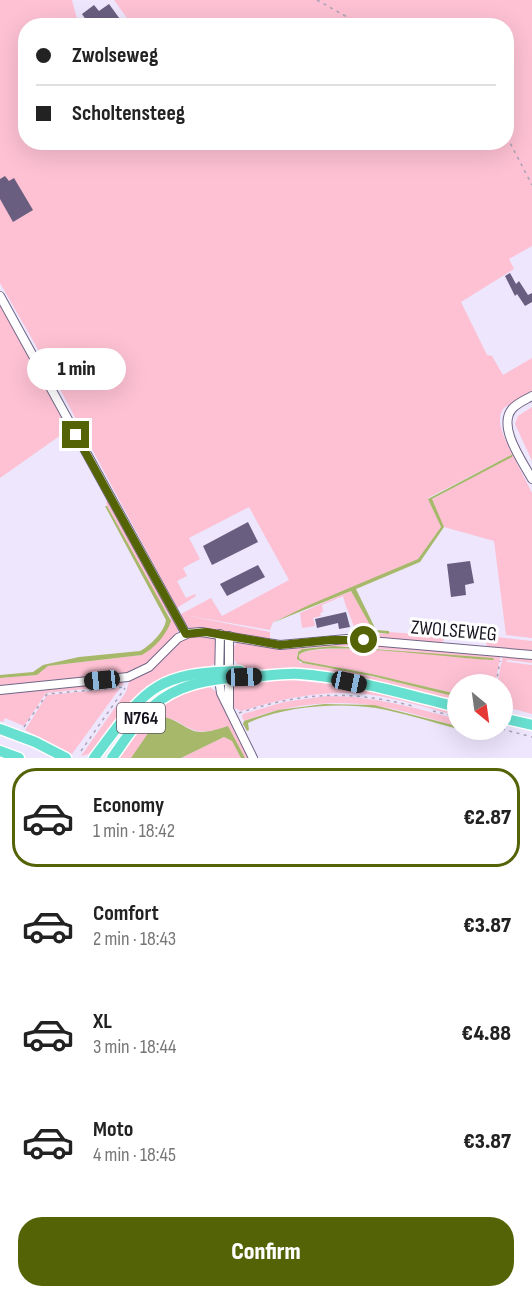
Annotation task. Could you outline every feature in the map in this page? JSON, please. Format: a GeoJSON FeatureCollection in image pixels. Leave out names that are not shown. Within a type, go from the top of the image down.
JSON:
{"type":"FeatureCollection","features":[{"type":"Feature","properties":{"kind":"main road","name":"N764"},"geometry":{"type":"LineString","coordinates":[[94,758],[132,706],[154,688],[174,678],[260,670],[270,674],[326,677],[447,704]]}},
{"type":"Feature","properties":{"kind":"main road","name":"N764"},"geometry":{"type":"LineString","coordinates":[[112,758],[142,717],[161,700],[183,687],[224,675]]}},
{"type":"Feature","properties":{"kind":"main road"},"geometry":{"type":"LineString","coordinates":[[513,721],[532,725]]}},
{"type":"Feature","properties":{"kind":"main road"},"geometry":{"type":"LineString","coordinates":[[0,729],[35,742],[66,758]]}},
{"type":"Feature","properties":{"kind":"main road"},"geometry":{"type":"LineString","coordinates":[[0,751],[19,758]]}},
{"type":"Feature","properties":{"kind":"street"},"geometry":{"type":"LineString","coordinates":[[0,296],[186,634],[167,647],[149,667],[125,682],[0,690]]}},
{"type":"Feature","properties":{"kind":"street"},"geometry":{"type":"LineString","coordinates":[[532,396],[515,406],[510,411],[507,421],[510,435],[532,479]]}},
{"type":"Feature","properties":{"kind":"street","name":"ZWOLSEWEG"},"geometry":{"type":"LineString","coordinates":[[186,634],[206,632],[280,645],[347,639],[532,655]]}},
{"type":"Feature","properties":{"kind":"street"},"geometry":{"type":"LineString","coordinates":[[225,635],[223,699],[229,706],[253,758]]}},
{"type":"Feature","properties":{"kind":"path"},"geometry":{"type":"LineString","coordinates":[[317,0],[349,18]]}},
{"type":"Feature","properties":{"kind":"path"},"geometry":{"type":"LineString","coordinates":[[514,150],[532,185]]}},
{"type":"Feature","properties":{"kind":"path"},"geometry":{"type":"LineString","coordinates":[[498,674],[502,652]]}},
{"type":"Feature","properties":{"kind":"path"},"geometry":{"type":"LineString","coordinates":[[24,727],[47,694],[125,682]]}},
{"type":"Feature","properties":{"kind":"path"},"geometry":{"type":"LineString","coordinates":[[81,751],[125,682]]}},
{"type":"Feature","properties":{"kind":"path"},"geometry":{"type":"LineString","coordinates":[[232,716],[281,701],[326,695],[367,696],[415,706]]}},
{"type":"Feature","properties":{"kind":"path"},"geometry":{"type":"LineString","coordinates":[[431,710],[447,714]]}},
{"type":"Feature","properties":{"kind":"path"},"geometry":{"type":"LineString","coordinates":[[513,732],[532,737]]}},
{"type":"Feature","properties":{"kind":"shaded area"},"geometry":{"type":"Polygon","coordinates":[[[0,0],[72,0],[77,18],[18,18],[18,150],[514,150],[514,18],[127,18],[114,0],[532,0],[532,246],[509,259],[514,269],[461,302],[487,355],[492,356],[503,375],[532,358],[532,393],[505,407],[501,414],[502,432],[513,454],[428,498],[441,527],[418,559],[273,622],[270,630],[184,615],[270,632],[270,639],[190,629],[180,618],[181,614],[211,598],[222,616],[289,580],[249,507],[189,538],[200,559],[183,568],[187,576],[177,581],[186,598],[195,594],[196,596],[177,608],[47,365],[0,283],[0,0]]]}},
{"type":"Feature","properties":{"kind":"shaded area"},"geometry":{"type":"Polygon","coordinates":[[[0,303],[68,430],[0,478],[0,303]]]}},
{"type":"Feature","properties":{"kind":"shaded area"},"geometry":{"type":"Polygon","coordinates":[[[532,407],[532,461],[515,424],[518,416],[532,407]]]}},
{"type":"Feature","properties":{"kind":"shaded area"},"geometry":{"type":"Polygon","coordinates":[[[513,454],[512,457],[432,499],[444,527],[420,562],[356,589],[376,630],[389,631],[389,634],[374,632],[351,591],[272,623],[418,559],[441,527],[428,499],[513,454]]]}},
{"type":"Feature","properties":{"kind":"shaded area"},"geometry":{"type":"Polygon","coordinates":[[[513,455],[532,493],[532,638],[506,635],[494,541],[444,527],[431,500],[513,455]]]}},
{"type":"Feature","properties":{"kind":"shaded area"},"geometry":{"type":"Polygon","coordinates":[[[109,501],[179,627],[177,634],[149,663],[129,674],[0,687],[0,678],[37,675],[48,666],[142,655],[156,644],[166,629],[170,617],[157,598],[107,506],[106,502],[109,501]]]}},
{"type":"Feature","properties":{"kind":"shaded area"},"geometry":{"type":"Polygon","coordinates":[[[105,506],[171,621],[163,636],[142,655],[48,666],[37,675],[0,678],[0,675],[33,672],[43,665],[79,657],[140,651],[163,629],[166,620],[105,506]]]}},
{"type":"Feature","properties":{"kind":"shaded area"},"geometry":{"type":"Polygon","coordinates":[[[351,591],[376,633],[444,636],[444,640],[441,643],[352,637],[351,632],[355,631],[343,596],[322,605],[321,616],[313,618],[315,626],[302,628],[300,613],[351,591]]]}},
{"type":"Feature","properties":{"kind":"shaded area"},"geometry":{"type":"Polygon","coordinates":[[[484,634],[532,641],[532,652],[487,647],[484,634]]]}},
{"type":"Feature","properties":{"kind":"shaded area"},"geometry":{"type":"Polygon","coordinates":[[[193,635],[215,637],[218,641],[215,663],[208,669],[166,676],[147,686],[125,707],[92,753],[81,756],[126,692],[130,679],[176,644],[193,635]]]}},
{"type":"Feature","properties":{"kind":"shaded area"},"geometry":{"type":"Polygon","coordinates":[[[240,641],[341,642],[501,654],[497,674],[447,674],[447,692],[303,661],[299,658],[299,655],[310,651],[331,649],[422,652],[347,646],[306,648],[297,654],[300,663],[400,682],[447,694],[447,701],[316,672],[244,668],[236,663],[232,655],[236,644],[240,641]]]}},
{"type":"Feature","properties":{"kind":"shaded area"},"geometry":{"type":"Polygon","coordinates":[[[334,646],[493,658],[494,660],[359,649],[310,650],[299,655],[303,661],[372,674],[447,692],[447,695],[372,676],[303,663],[297,659],[298,652],[302,649],[334,646]]]}},
{"type":"Feature","properties":{"kind":"shaded area"},"geometry":{"type":"Polygon","coordinates":[[[503,655],[532,658],[532,663],[507,660],[507,662],[532,665],[532,714],[513,709],[513,674],[499,674],[503,655]]]}},
{"type":"Feature","properties":{"kind":"shaded area"},"geometry":{"type":"Polygon","coordinates":[[[280,679],[347,687],[447,709],[447,713],[394,699],[356,693],[306,696],[241,711],[234,708],[232,701],[233,687],[237,682],[280,679]]]}},
{"type":"Feature","properties":{"kind":"shaded area"},"geometry":{"type":"Polygon","coordinates":[[[121,681],[124,685],[46,693],[24,726],[5,718],[3,722],[0,721],[0,693],[121,681]]]}},
{"type":"Feature","properties":{"kind":"shaded area"},"geometry":{"type":"Polygon","coordinates":[[[208,685],[217,693],[249,758],[245,758],[228,727],[202,732],[174,720],[165,719],[157,720],[131,758],[116,758],[137,726],[170,696],[208,685]]]}},
{"type":"Feature","properties":{"kind":"shaded area"},"geometry":{"type":"Polygon","coordinates":[[[120,688],[72,754],[25,730],[47,695],[120,688]]]}},
{"type":"Feature","properties":{"kind":"shaded area"},"geometry":{"type":"Polygon","coordinates":[[[326,696],[376,700],[447,716],[447,723],[386,708],[343,703],[292,707],[244,721],[242,717],[243,714],[284,702],[326,696]]]}},
{"type":"Feature","properties":{"kind":"shaded area"},"geometry":{"type":"Polygon","coordinates":[[[324,704],[374,705],[447,723],[447,726],[386,710],[345,705],[294,709],[277,713],[248,723],[249,730],[247,731],[243,724],[244,721],[278,710],[324,704]]]}},
{"type":"Feature","properties":{"kind":"shaded area"},"geometry":{"type":"Polygon","coordinates":[[[163,717],[198,732],[228,726],[245,758],[241,758],[232,741],[224,737],[181,758],[131,758],[157,720],[163,717]]]}},
{"type":"Feature","properties":{"kind":"shaded area"},"geometry":{"type":"Polygon","coordinates":[[[224,737],[232,741],[241,758],[181,758],[224,737]]]}},
{"type":"Feature","properties":{"kind":"building"},"geometry":{"type":"Polygon","coordinates":[[[109,4],[119,18],[85,18],[82,14],[94,5],[99,11],[109,4]]]}},
{"type":"Feature","properties":{"kind":"building"},"geometry":{"type":"Polygon","coordinates":[[[5,176],[9,181],[14,178],[33,210],[13,222],[0,199],[0,179],[5,176]]]}},
{"type":"Feature","properties":{"kind":"building"},"geometry":{"type":"Polygon","coordinates":[[[510,273],[516,284],[519,281],[528,295],[532,293],[532,302],[525,306],[517,294],[515,296],[505,276],[510,273]]]}},
{"type":"Feature","properties":{"kind":"building"},"geometry":{"type":"Polygon","coordinates":[[[248,522],[258,542],[212,565],[203,546],[248,522]]]}},
{"type":"Feature","properties":{"kind":"building"},"geometry":{"type":"Polygon","coordinates":[[[470,561],[474,583],[465,585],[466,595],[451,597],[447,564],[470,561]]]}},
{"type":"Feature","properties":{"kind":"building"},"geometry":{"type":"Polygon","coordinates":[[[258,565],[265,577],[227,596],[220,584],[258,565]]]}},
{"type":"Feature","properties":{"kind":"building"},"geometry":{"type":"Polygon","coordinates":[[[346,612],[350,627],[339,629],[338,623],[317,628],[315,619],[346,612]]]}},
{"type":"Feature","properties":{"kind":"route"},"geometry":{"type":"LineString","coordinates":[[76,435],[186,634],[206,632],[280,645],[347,639],[364,640]]}}]}
